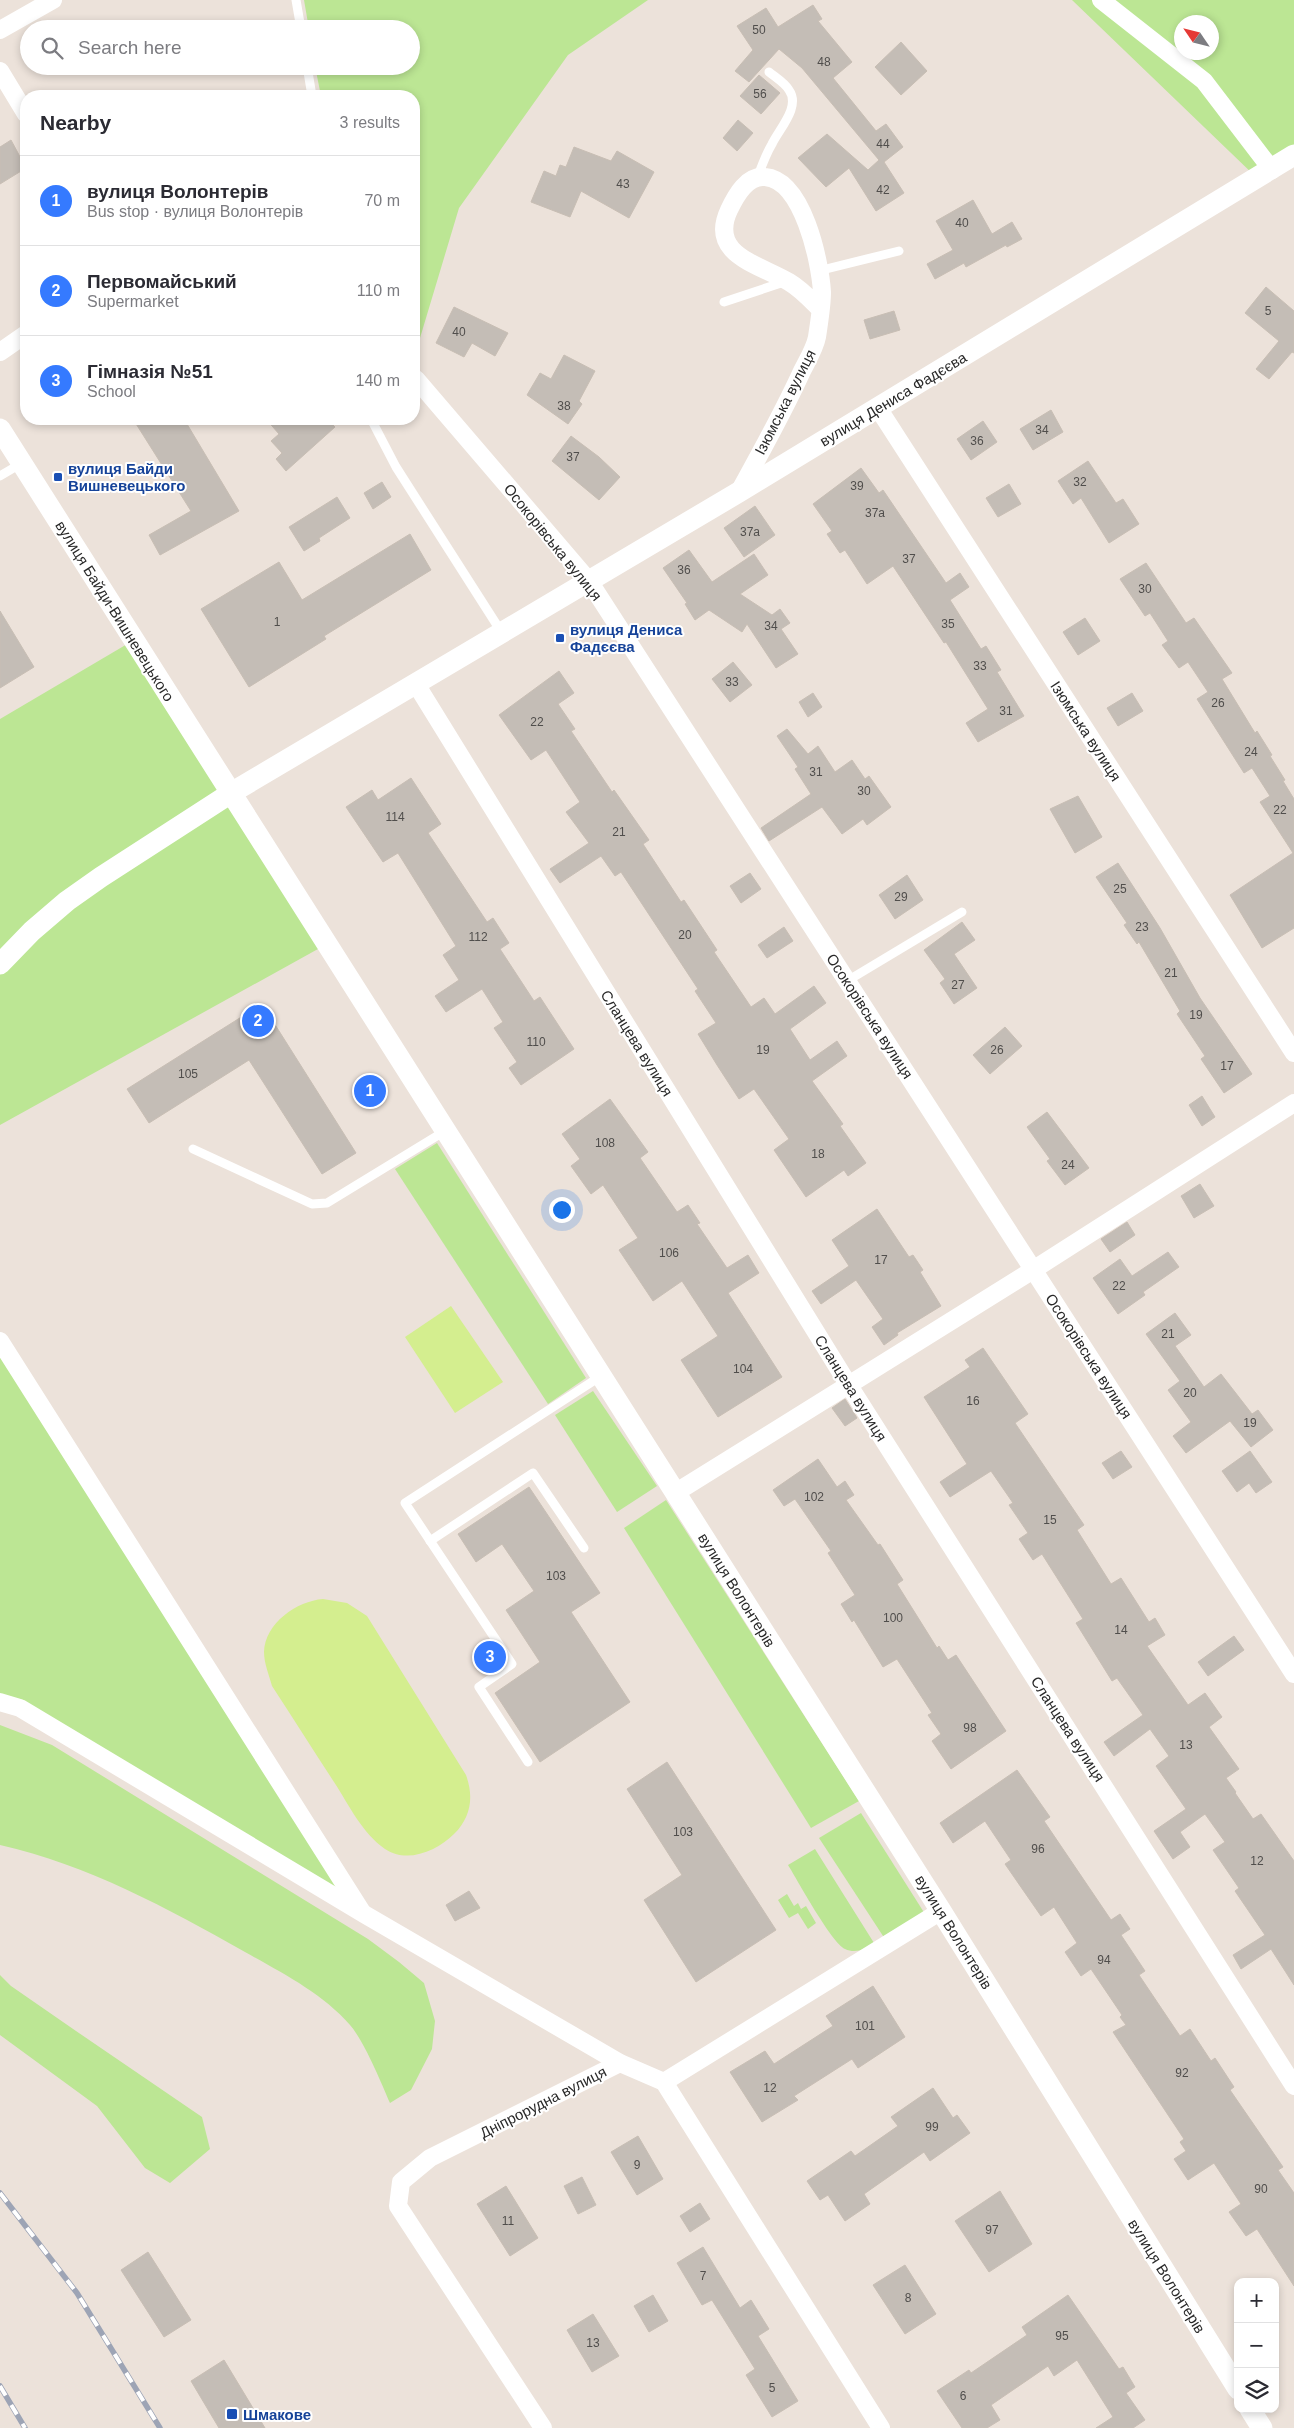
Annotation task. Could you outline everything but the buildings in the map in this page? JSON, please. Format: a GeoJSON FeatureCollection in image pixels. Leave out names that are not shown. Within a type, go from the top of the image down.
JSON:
{"type":"FeatureCollection","features":[{"type":"Feature","properties":{"kind":"street"},"geometry":{"type":"LineString","coordinates":[[0,30],[53,0]]}},
{"type":"Feature","properties":{"kind":"street"},"geometry":{"type":"LineString","coordinates":[[1100,0],[1204,81],[1272,170]]}},
{"type":"Feature","properties":{"kind":"street"},"geometry":{"type":"LineString","coordinates":[[0,70],[20,104]]}},
{"type":"Feature","properties":{"kind":"street","name":"вулиця Дениса Фадєєва"},"geometry":{"type":"LineString","coordinates":[[0,964],[32,931],[67,901],[101,876],[231,793],[739,492],[1294,155]]}},
{"type":"Feature","properties":{"kind":"street"},"geometry":{"type":"LineString","coordinates":[[758,176],[745,184],[734,198],[726,216],[722,232],[730,249],[756,267],[788,281],[804,293],[820,309]]}},
{"type":"Feature","properties":{"kind":"street","name":"Ізюмська вулиця"},"geometry":{"type":"LineString","coordinates":[[739,492],[794,388],[817,339],[822,292],[813,244],[798,203],[787,188],[772,177],[758,176]]}},
{"type":"Feature","properties":{"kind":"street"},"geometry":{"type":"LineString","coordinates":[[0,352],[20,338]]}},
{"type":"Feature","properties":{"kind":"street","name":"Осокорівська вулиця"},"geometry":{"type":"LineString","coordinates":[[420,384],[589,581],[1294,1674]]}},
{"type":"Feature","properties":{"kind":"street","name":"Ізюмська вулиця"},"geometry":{"type":"LineString","coordinates":[[878,408],[1294,1053]]}},
{"type":"Feature","properties":{"kind":"street","name":"вулиця Байди-Вишневецького"},"geometry":{"type":"LineString","coordinates":[[0,429],[231,793]]}},
{"type":"Feature","properties":{"kind":"street","name":"Сланцева вулиця"},"geometry":{"type":"LineString","coordinates":[[416,684],[848,1384],[1294,2086]]}},
{"type":"Feature","properties":{"kind":"street","name":"вулиця Волонтерів"},"geometry":{"type":"LineString","coordinates":[[231,793],[941,1911],[1234,2383]]}},
{"type":"Feature","properties":{"kind":"street"},"geometry":{"type":"LineString","coordinates":[[675,1493],[1034,1270],[1294,1103]]}},
{"type":"Feature","properties":{"kind":"street"},"geometry":{"type":"LineString","coordinates":[[0,1341],[364,1914]]}},
{"type":"Feature","properties":{"kind":"street"},"geometry":{"type":"LineString","coordinates":[[0,1702],[20,1708],[364,1914],[620,2063]]}},
{"type":"Feature","properties":{"kind":"street"},"geometry":{"type":"LineString","coordinates":[[881,2428],[664,2082],[941,1911]]}},
{"type":"Feature","properties":{"kind":"street","name":"Дніпрорудна вулиця"},"geometry":{"type":"LineString","coordinates":[[543,2428],[398,2206],[402,2182],[430,2158],[620,2063],[664,2082]]}},
{"type":"Feature","properties":{"kind":"street"},"geometry":{"type":"LineString","coordinates":[[1253,2413],[1262,2428]]}},
{"type":"Feature","properties":{"kind":"lane"},"geometry":{"type":"LineString","coordinates":[[296,0],[299,20]]}},
{"type":"Feature","properties":{"kind":"lane"},"geometry":{"type":"LineString","coordinates":[[758,176],[792,105],[789,90],[769,72]]}},
{"type":"Feature","properties":{"kind":"lane"},"geometry":{"type":"LineString","coordinates":[[308,75],[311,90]]}},
{"type":"Feature","properties":{"kind":"lane"},"geometry":{"type":"LineString","coordinates":[[818,272],[899,251]]}},
{"type":"Feature","properties":{"kind":"lane"},"geometry":{"type":"LineString","coordinates":[[724,302],[788,281]]}},
{"type":"Feature","properties":{"kind":"lane"},"geometry":{"type":"LineString","coordinates":[[374,425],[396,467],[502,633]]}},
{"type":"Feature","properties":{"kind":"lane"},"geometry":{"type":"LineString","coordinates":[[0,476],[22,463]]}},
{"type":"Feature","properties":{"kind":"lane"},"geometry":{"type":"LineString","coordinates":[[847,981],[962,912]]}},
{"type":"Feature","properties":{"kind":"lane"},"geometry":{"type":"LineString","coordinates":[[193,1149],[312,1204],[327,1204],[446,1131]]}},
{"type":"Feature","properties":{"kind":"lane"},"geometry":{"type":"LineString","coordinates":[[528,1762],[480,1687],[512,1664],[405,1503],[601,1376]]}},
{"type":"Feature","properties":{"kind":"lane"},"geometry":{"type":"LineString","coordinates":[[430,1541],[533,1473],[584,1548]]}},
{"type":"Feature","properties":{"kind":"green space"},"geometry":{"type":"Polygon","coordinates":[[[304,0],[648,0],[568,55],[459,208],[420,338],[420,90],[320,90],[317,75],[420,75],[420,20],[307,20],[304,0]]]}},
{"type":"Feature","properties":{"kind":"green space"},"geometry":{"type":"Polygon","coordinates":[[[1072,0],[1294,0],[1294,155],[1257,178],[1072,0]]]}},
{"type":"Feature","properties":{"kind":"green space"},"geometry":{"type":"Polygon","coordinates":[[[134,640],[327,944],[0,1125],[0,719],[134,640]]]}},
{"type":"Feature","properties":{"kind":"green space"},"geometry":{"type":"Polygon","coordinates":[[[437,1143],[586,1378],[548,1404],[395,1169],[437,1143]]]}},
{"type":"Feature","properties":{"kind":"green space"},"geometry":{"type":"Polygon","coordinates":[[[451,1306],[503,1382],[455,1413],[405,1337],[451,1306]]]}},
{"type":"Feature","properties":{"kind":"green space"},"geometry":{"type":"Polygon","coordinates":[[[0,1341],[364,1914],[0,1702],[0,1341]]]}},
{"type":"Feature","properties":{"kind":"green space"},"geometry":{"type":"Polygon","coordinates":[[[593,1391],[657,1486],[617,1512],[555,1415],[593,1391]]]}},
{"type":"Feature","properties":{"kind":"green space"},"geometry":{"type":"Polygon","coordinates":[[[666,1500],[859,1801],[811,1828],[624,1528],[666,1500]]]}},
{"type":"Feature","properties":{"kind":"green space"},"geometry":{"type":"Polygon","coordinates":[[[323,1599],[347,1603],[367,1616],[466,1775],[470,1799],[464,1821],[447,1840],[421,1854],[403,1855],[394,1853],[385,1849],[369,1835],[356,1818],[272,1686],[264,1652],[270,1632],[284,1615],[293,1609],[303,1604],[323,1599]]]}},
{"type":"Feature","properties":{"kind":"green space"},"geometry":{"type":"Polygon","coordinates":[[[0,1725],[52,1745],[368,1939],[424,1983],[435,2021],[432,2049],[411,2090],[390,2103],[366,2051],[350,2025],[327,2003],[287,1976],[156,1904],[96,1876],[64,1864],[0,1845],[0,1725]]]}},
{"type":"Feature","properties":{"kind":"green space"},"geometry":{"type":"Polygon","coordinates":[[[861,1813],[925,1914],[885,1939],[819,1838],[861,1813]]]}},
{"type":"Feature","properties":{"kind":"green space"},"geometry":{"type":"Polygon","coordinates":[[[815,1849],[874,1943],[860,1950],[845,1949],[823,1924],[788,1865],[815,1849]]]}},
{"type":"Feature","properties":{"kind":"green space"},"geometry":{"type":"Polygon","coordinates":[[[787,1894],[794,1906],[798,1903],[801,1909],[806,1906],[816,1923],[808,1929],[798,1913],[789,1918],[778,1900],[787,1894]]]}},
{"type":"Feature","properties":{"kind":"green space"},"geometry":{"type":"Polygon","coordinates":[[[0,1975],[11,1986],[202,2117],[210,2149],[170,2183],[145,2168],[97,2106],[0,2035],[0,1975]]]}},
{"type":"Feature","properties":{"kind":"railway"},"geometry":{"type":"LineString","coordinates":[[0,2193],[77,2293],[160,2428]]}},
{"type":"Feature","properties":{"kind":"railway"},"geometry":{"type":"LineString","coordinates":[[0,2386],[25,2428]]}},
{"type":"Feature","properties":{"kind":"place","name":"вулиця Байди Вишневецького"},"geometry":{"type":"Point","coordinates":[58,477]}},
{"type":"Feature","properties":{"kind":"place","name":"вулиця Дениса Фадєєва"},"geometry":{"type":"Point","coordinates":[560,638]}},
{"type":"Feature","properties":{"kind":"place","name":"Первомайський"},"geometry":{"type":"Point","coordinates":[258,1021]}},
{"type":"Feature","properties":{"kind":"place","name":"вулиця Волонтерів"},"geometry":{"type":"Point","coordinates":[370,1091]}},
{"type":"Feature","properties":{"kind":"place","name":"Гімназія №51"},"geometry":{"type":"Point","coordinates":[490,1657]}},
{"type":"Feature","properties":{"kind":"place","name":"Шмакове"},"geometry":{"type":"Point","coordinates":[232,2414]}}]}
